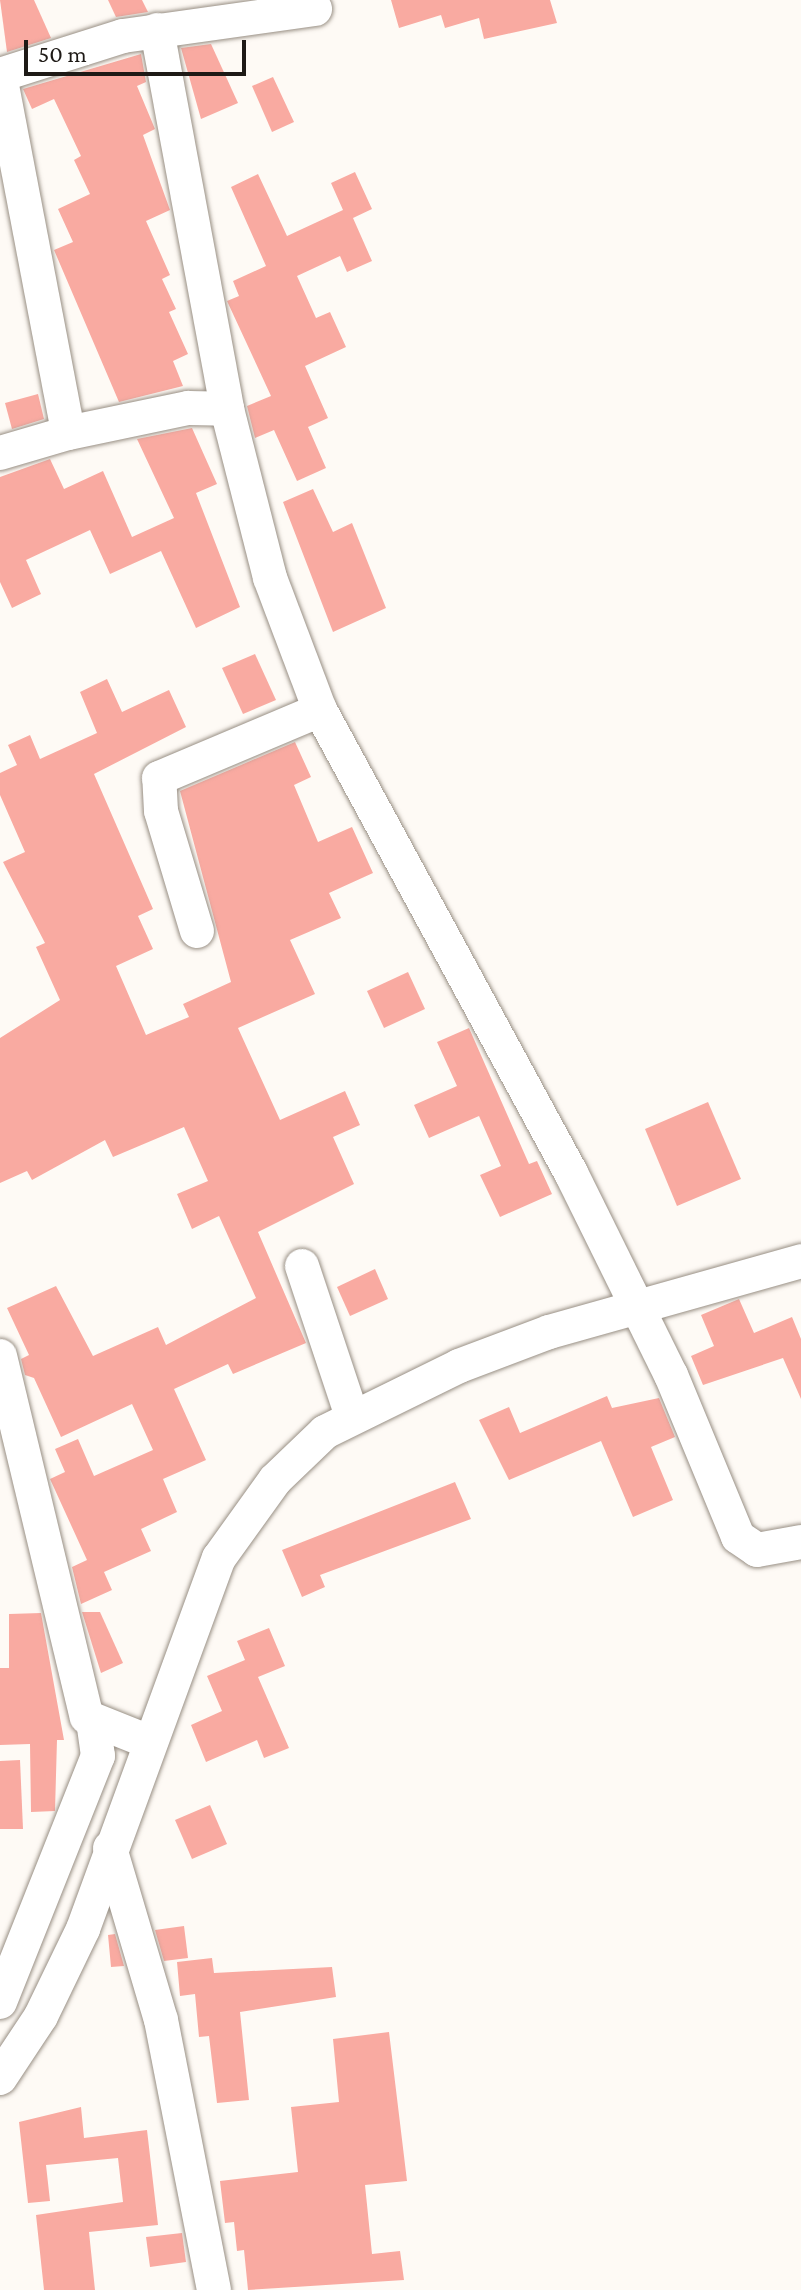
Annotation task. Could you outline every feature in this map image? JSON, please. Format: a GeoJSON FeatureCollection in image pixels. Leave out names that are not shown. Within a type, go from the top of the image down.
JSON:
{"type":"FeatureCollection","features":[{"type":"Feature","properties":{"kind":"street"},"geometry":{"type":"LineString","coordinates":[[68,433],[0,75],[157,30],[315,9]]}},
{"type":"Feature","properties":{"kind":"street"},"geometry":{"type":"LineString","coordinates":[[157,30],[227,409],[270,578],[320,710],[628,1288],[738,1537],[757,1550],[801,1542]]}},
{"type":"Feature","properties":{"kind":"street"},"geometry":{"type":"LineString","coordinates":[[0,453],[68,433],[188,408],[227,409]]}},
{"type":"Feature","properties":{"kind":"street"},"geometry":{"type":"LineString","coordinates":[[197,931],[158,799],[159,778],[320,710]]}},
{"type":"Feature","properties":{"kind":"street"},"geometry":{"type":"LineString","coordinates":[[0,2078],[41,2016],[83,1929],[110,1848],[124,1734],[219,1558],[275,1480],[350,1412],[628,1288],[801,1261]]}},
{"type":"Feature","properties":{"kind":"street"},"geometry":{"type":"LineString","coordinates":[[302,1266],[333,1368],[350,1412]]}},
{"type":"Feature","properties":{"kind":"street"},"geometry":{"type":"LineString","coordinates":[[0,1356],[124,1734]]}},
{"type":"Feature","properties":{"kind":"street"},"geometry":{"type":"LineString","coordinates":[[0,2002],[98,1756],[124,1734]]}},
{"type":"Feature","properties":{"kind":"street"},"geometry":{"type":"LineString","coordinates":[[110,1848],[158,2006],[214,2290]]}},
{"type":"Feature","properties":{"kind":"building"},"geometry":{"type":"Polygon","coordinates":[[[0,0],[34,0],[51,38],[7,52],[0,0]]]}},
{"type":"Feature","properties":{"kind":"building"},"geometry":{"type":"Polygon","coordinates":[[[108,0],[142,0],[148,12],[116,17],[108,0]]]}},
{"type":"Feature","properties":{"kind":"building"},"geometry":{"type":"Polygon","coordinates":[[[391,0],[550,0],[557,23],[484,39],[479,18],[445,28],[441,15],[399,28],[391,0]]]}},
{"type":"Feature","properties":{"kind":"building"},"geometry":{"type":"Polygon","coordinates":[[[211,44],[238,103],[201,119],[181,48],[211,44]]]}},
{"type":"Feature","properties":{"kind":"building"},"geometry":{"type":"Polygon","coordinates":[[[141,54],[146,82],[137,86],[155,129],[143,135],[170,210],[146,221],[170,275],[162,279],[176,309],[169,312],[188,354],[173,361],[183,386],[119,402],[54,250],[73,242],[58,209],[90,194],[74,160],[81,156],[54,99],[32,109],[23,89],[141,54]]]}},
{"type":"Feature","properties":{"kind":"building"},"geometry":{"type":"Polygon","coordinates":[[[273,77],[294,122],[272,132],[252,86],[273,77]]]}},
{"type":"Feature","properties":{"kind":"building"},"geometry":{"type":"Polygon","coordinates":[[[355,172],[372,209],[353,218],[372,261],[347,272],[340,256],[297,276],[316,318],[330,312],[346,347],[305,366],[328,418],[308,427],[326,468],[297,481],[274,430],[255,438],[247,406],[271,396],[227,301],[239,296],[233,281],[266,266],[231,187],[258,174],[287,236],[343,210],[331,183],[355,172]]]}},
{"type":"Feature","properties":{"kind":"building"},"geometry":{"type":"Polygon","coordinates":[[[38,394],[44,419],[12,429],[5,403],[38,394]]]}},
{"type":"Feature","properties":{"kind":"building"},"geometry":{"type":"Polygon","coordinates":[[[192,428],[217,484],[196,493],[240,607],[196,628],[161,551],[110,574],[90,530],[26,560],[41,594],[12,608],[0,582],[0,477],[50,459],[64,489],[103,471],[132,537],[174,518],[137,439],[192,428]]]}},
{"type":"Feature","properties":{"kind":"building"},"geometry":{"type":"Polygon","coordinates":[[[313,489],[333,532],[352,523],[386,608],[333,632],[283,502],[313,489]]]}},
{"type":"Feature","properties":{"kind":"building"},"geometry":{"type":"Polygon","coordinates":[[[255,654],[276,700],[243,714],[222,668],[255,654]]]}},
{"type":"Feature","properties":{"kind":"building"},"geometry":{"type":"Polygon","coordinates":[[[107,679],[122,712],[169,690],[186,727],[94,774],[153,909],[138,916],[153,949],[116,966],[146,1035],[189,1017],[183,1004],[231,982],[180,791],[295,742],[311,777],[294,785],[318,842],[352,827],[373,873],[329,893],[341,918],[290,940],[315,994],[238,1028],[280,1120],[345,1091],[360,1125],[333,1137],[354,1184],[258,1232],[306,1343],[233,1374],[228,1364],[174,1389],[206,1460],[163,1479],[177,1512],[141,1529],[151,1551],[104,1572],[112,1590],[81,1604],[72,1567],[87,1560],[50,1479],[65,1472],[55,1449],[78,1439],[94,1476],[153,1450],[132,1404],[61,1437],[34,1378],[25,1375],[21,1359],[29,1355],[7,1308],[56,1286],[93,1356],[158,1327],[166,1345],[256,1298],[219,1216],[192,1229],[177,1194],[208,1181],[184,1127],[113,1157],[105,1140],[32,1180],[27,1171],[0,1183],[0,1038],[60,1000],[36,947],[45,943],[3,862],[25,852],[0,795],[0,773],[17,765],[8,745],[30,735],[40,759],[97,733],[80,692],[107,679]]]}},
{"type":"Feature","properties":{"kind":"building"},"geometry":{"type":"Polygon","coordinates":[[[408,972],[425,1009],[384,1028],[367,991],[408,972]]]}},
{"type":"Feature","properties":{"kind":"building"},"geometry":{"type":"Polygon","coordinates":[[[469,1028],[529,1164],[537,1161],[552,1194],[500,1217],[480,1175],[501,1166],[479,1116],[429,1138],[414,1105],[457,1086],[437,1042],[469,1028]]]}},
{"type":"Feature","properties":{"kind":"building"},"geometry":{"type":"Polygon","coordinates":[[[708,1102],[741,1179],[677,1206],[645,1129],[708,1102]]]}},
{"type":"Feature","properties":{"kind":"building"},"geometry":{"type":"Polygon","coordinates":[[[375,1269],[388,1299],[350,1316],[337,1287],[375,1269]]]}},
{"type":"Feature","properties":{"kind":"building"},"geometry":{"type":"Polygon","coordinates":[[[739,1299],[754,1333],[792,1317],[801,1339],[801,1399],[783,1358],[703,1385],[691,1356],[714,1346],[701,1315],[739,1299]]]}},
{"type":"Feature","properties":{"kind":"building"},"geometry":{"type":"Polygon","coordinates":[[[607,1396],[612,1408],[659,1398],[675,1437],[651,1447],[673,1500],[633,1517],[601,1441],[509,1480],[479,1420],[509,1407],[520,1433],[607,1396]]]}},
{"type":"Feature","properties":{"kind":"building"},"geometry":{"type":"Polygon","coordinates":[[[455,1482],[471,1519],[320,1575],[325,1587],[302,1597],[282,1550],[455,1482]]]}},
{"type":"Feature","properties":{"kind":"building"},"geometry":{"type":"Polygon","coordinates":[[[82,1612],[100,1612],[123,1663],[101,1673],[82,1612]]]}},
{"type":"Feature","properties":{"kind":"building"},"geometry":{"type":"Polygon","coordinates":[[[41,1613],[64,1740],[57,1740],[55,1811],[31,1812],[30,1744],[0,1745],[0,1668],[9,1668],[9,1614],[41,1613]]]}},
{"type":"Feature","properties":{"kind":"building"},"geometry":{"type":"Polygon","coordinates":[[[269,1628],[285,1666],[258,1677],[289,1748],[264,1758],[257,1740],[206,1762],[191,1725],[222,1711],[207,1676],[245,1660],[237,1641],[269,1628]]]}},
{"type":"Feature","properties":{"kind":"building"},"geometry":{"type":"Polygon","coordinates":[[[20,1760],[23,1829],[0,1829],[0,1761],[20,1760]]]}},
{"type":"Feature","properties":{"kind":"building"},"geometry":{"type":"Polygon","coordinates":[[[210,1805],[227,1844],[192,1859],[175,1820],[210,1805]]]}},
{"type":"Feature","properties":{"kind":"building"},"geometry":{"type":"Polygon","coordinates":[[[184,1926],[188,1958],[164,1961],[155,1930],[184,1926]]]}},
{"type":"Feature","properties":{"kind":"building"},"geometry":{"type":"Polygon","coordinates":[[[115,1934],[124,1966],[111,1967],[108,1935],[115,1934]]]}},
{"type":"Feature","properties":{"kind":"building"},"geometry":{"type":"Polygon","coordinates":[[[212,1958],[214,1973],[332,1967],[336,1997],[240,2012],[249,2100],[217,2103],[209,2036],[199,2037],[195,1994],[180,1996],[177,1962],[212,1958]]]}},
{"type":"Feature","properties":{"kind":"building"},"geometry":{"type":"Polygon","coordinates":[[[389,2032],[407,2181],[365,2185],[372,2254],[400,2251],[404,2280],[248,2290],[244,2250],[237,2251],[234,2222],[225,2223],[220,2181],[298,2172],[291,2107],[339,2102],[333,2039],[389,2032]]]}},
{"type":"Feature","properties":{"kind":"building"},"geometry":{"type":"Polygon","coordinates":[[[81,2107],[84,2138],[147,2130],[158,2225],[89,2232],[95,2290],[44,2290],[36,2215],[123,2202],[118,2158],[46,2165],[50,2201],[28,2203],[19,2122],[81,2107]]]}},
{"type":"Feature","properties":{"kind":"building"},"geometry":{"type":"Polygon","coordinates":[[[182,2233],[186,2262],[150,2267],[146,2237],[182,2233]]]}}]}
